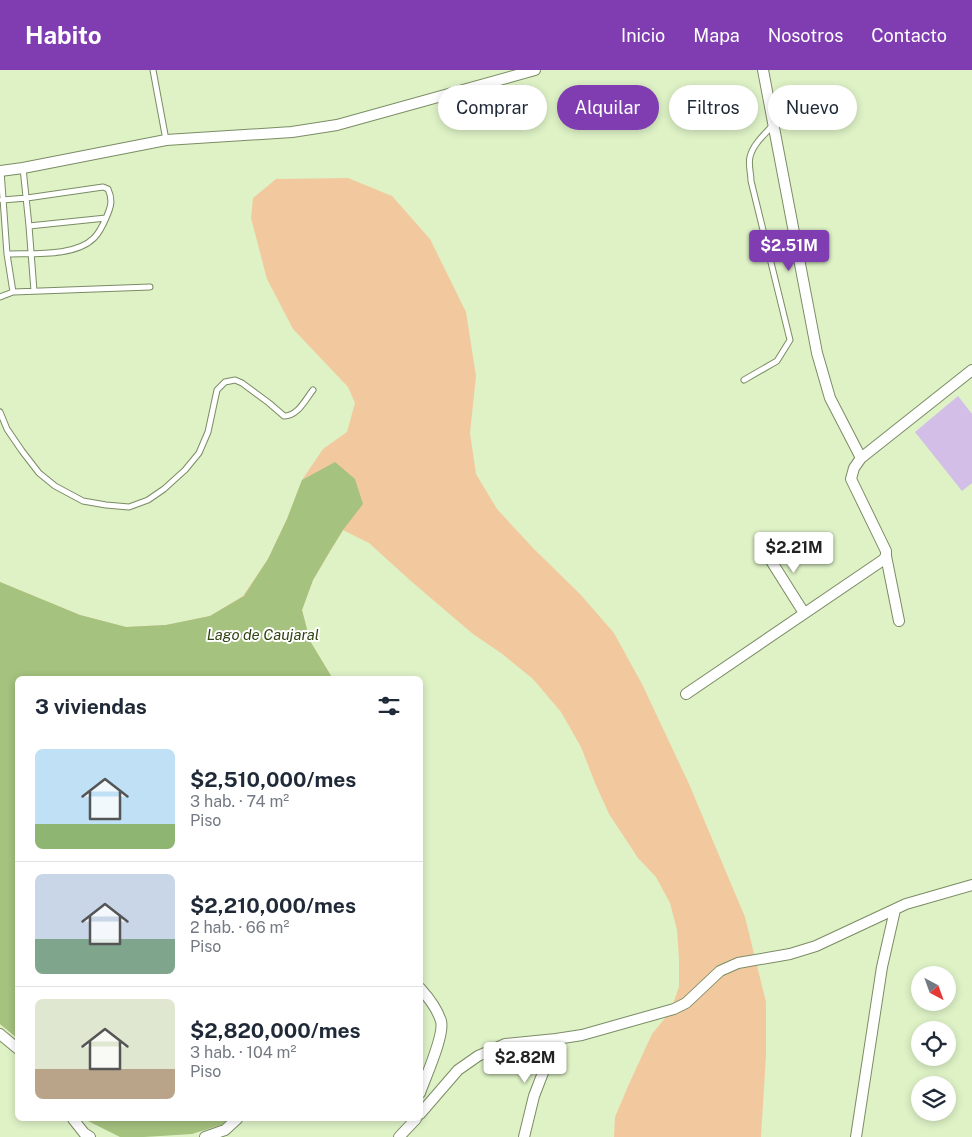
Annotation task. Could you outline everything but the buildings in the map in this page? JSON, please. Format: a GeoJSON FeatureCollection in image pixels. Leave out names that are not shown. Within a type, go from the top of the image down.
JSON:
{"type":"FeatureCollection","features":[{"type":"Feature","properties":{"kind":"street"},"geometry":{"type":"LineString","coordinates":[[0,171],[166,140],[292,132],[337,125],[535,70]]}},
{"type":"Feature","properties":{"kind":"street"},"geometry":{"type":"LineString","coordinates":[[764,70],[768,92]]}},
{"type":"Feature","properties":{"kind":"street"},"geometry":{"type":"LineString","coordinates":[[775,130],[817,353],[830,398],[861,458]]}},
{"type":"Feature","properties":{"kind":"street"},"geometry":{"type":"LineString","coordinates":[[899,621],[886,552],[851,479],[854,468],[861,458],[972,370]]}},
{"type":"Feature","properties":{"kind":"street"},"geometry":{"type":"LineString","coordinates":[[763,548],[804,612]]}},
{"type":"Feature","properties":{"kind":"street"},"geometry":{"type":"LineString","coordinates":[[686,694],[883,560],[886,556]]}},
{"type":"Feature","properties":{"kind":"street"},"geometry":{"type":"LineString","coordinates":[[423,1111],[458,1070],[478,1056],[505,1044],[582,1035],[674,1009],[686,1003],[720,972],[738,963],[790,954],[816,946],[906,904],[972,885]]}},
{"type":"Feature","properties":{"kind":"street"},"geometry":{"type":"LineString","coordinates":[[856,1137],[882,967],[895,910]]}},
{"type":"Feature","properties":{"kind":"street"},"geometry":{"type":"LineString","coordinates":[[423,992],[436,1007],[442,1024],[439,1041],[423,1085]]}},
{"type":"Feature","properties":{"kind":"street"},"geometry":{"type":"LineString","coordinates":[[0,1034],[15,1046]]}},
{"type":"Feature","properties":{"kind":"street"},"geometry":{"type":"LineString","coordinates":[[524,1137],[534,1096],[556,1039]]}},
{"type":"Feature","properties":{"kind":"street"},"geometry":{"type":"LineString","coordinates":[[75,1121],[84,1133],[90,1137]]}},
{"type":"Feature","properties":{"kind":"street"},"geometry":{"type":"LineString","coordinates":[[205,1137],[225,1130],[235,1121]]}},
{"type":"Feature","properties":{"kind":"street"},"geometry":{"type":"LineString","coordinates":[[399,1137],[413,1121]]}},
{"type":"Feature","properties":{"kind":"lane"},"geometry":{"type":"LineString","coordinates":[[153,70],[166,140]]}},
{"type":"Feature","properties":{"kind":"lane"},"geometry":{"type":"LineString","coordinates":[[744,380],[777,361],[790,340],[750,169],[749,158],[754,146],[769,130]]}},
{"type":"Feature","properties":{"kind":"lane"},"geometry":{"type":"LineString","coordinates":[[23,168],[34,291]]}},
{"type":"Feature","properties":{"kind":"lane"},"geometry":{"type":"LineString","coordinates":[[0,171],[7,254],[13,292]]}},
{"type":"Feature","properties":{"kind":"lane"},"geometry":{"type":"LineString","coordinates":[[2,200],[103,187],[108,189],[112,200],[111,208],[100,230],[95,238],[88,243],[79,247],[49,253],[7,254]]}},
{"type":"Feature","properties":{"kind":"lane"},"geometry":{"type":"LineString","coordinates":[[28,226],[106,218]]}},
{"type":"Feature","properties":{"kind":"lane"},"geometry":{"type":"LineString","coordinates":[[0,298],[13,292],[150,287]]}},
{"type":"Feature","properties":{"kind":"lane"},"geometry":{"type":"LineString","coordinates":[[0,412],[7,429],[22,451],[39,473],[55,486],[83,501],[129,507],[148,500],[164,489],[199,454],[208,432],[217,390],[225,382],[235,380],[242,383],[284,416],[295,414],[313,390]]}},
{"type":"Feature","properties":{"kind":"shaded area"},"geometry":{"type":"Polygon","coordinates":[[[348,178],[392,196],[430,239],[466,312],[476,376],[470,433],[476,474],[497,509],[580,594],[614,633],[642,684],[689,784],[745,917],[766,1002],[766,1055],[761,1137],[614,1137],[615,1117],[629,1084],[652,1034],[670,1012],[679,987],[677,930],[670,903],[656,877],[638,858],[609,814],[581,747],[561,712],[533,679],[501,653],[473,634],[369,543],[343,530],[313,580],[302,610],[310,641],[331,676],[15,676],[15,1036],[0,1024],[0,582],[80,615],[126,627],[166,625],[210,616],[243,596],[268,559],[287,519],[302,480],[323,449],[347,432],[355,403],[348,387],[293,329],[267,279],[251,218],[253,198],[276,179],[348,178]]]}},
{"type":"Feature","properties":{"kind":"water","name":"Lago de Caujaral"},"geometry":{"type":"Polygon","coordinates":[[[335,462],[355,479],[363,504],[343,530],[313,580],[302,610],[310,641],[331,676],[15,676],[15,1036],[0,1024],[0,582],[80,615],[126,627],[166,625],[210,616],[244,596],[268,559],[287,519],[302,480],[335,462]]]}},
{"type":"Feature","properties":{"kind":"water"},"geometry":{"type":"Polygon","coordinates":[[[88,1121],[228,1121],[224,1124],[192,1134],[120,1137],[88,1121]]]}}]}
